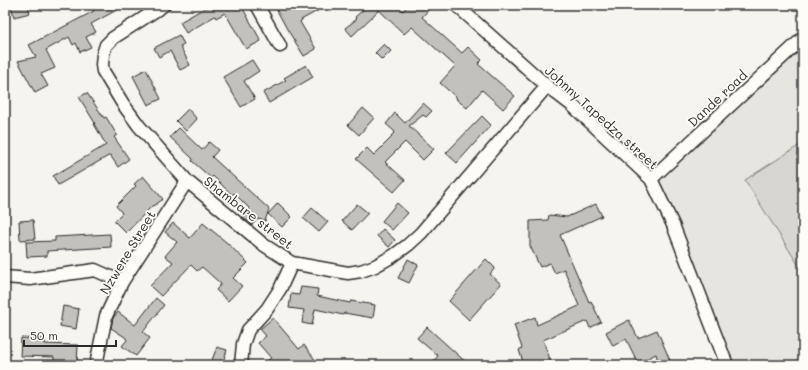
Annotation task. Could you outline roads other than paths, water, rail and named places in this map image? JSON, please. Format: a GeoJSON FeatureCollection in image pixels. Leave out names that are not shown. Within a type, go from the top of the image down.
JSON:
{"type":"FeatureCollection","features":[{"type":"Feature","properties":{"kind":"street","name":"Shambare street"},"geometry":{"type":"LineString","coordinates":[[164,5],[113,38],[104,48],[102,66],[106,77],[139,126],[187,181],[264,245],[292,263],[348,273],[368,269],[392,256],[408,245],[421,233],[547,86]]}},
{"type":"Feature","properties":{"kind":"street"},"geometry":{"type":"LineString","coordinates":[[258,5],[280,46]]}},
{"type":"Feature","properties":{"kind":"street","name":"Johnny Tapedza street"},"geometry":{"type":"LineString","coordinates":[[456,5],[547,86],[573,106],[651,179],[673,226],[728,365]]}},
{"type":"Feature","properties":{"kind":"street","name":"Dande road"},"geometry":{"type":"LineString","coordinates":[[651,179],[803,38]]}},
{"type":"Feature","properties":{"kind":"street","name":"Nzwere Street"},"geometry":{"type":"LineString","coordinates":[[96,365],[106,316],[122,282],[187,181]]}},
{"type":"Feature","properties":{"kind":"street"},"geometry":{"type":"LineString","coordinates":[[241,365],[243,344],[248,330],[267,308],[280,289],[292,263]]}},
{"type":"Feature","properties":{"kind":"street"},"geometry":{"type":"LineString","coordinates":[[5,277],[30,279],[95,270],[122,282]]}}]}
